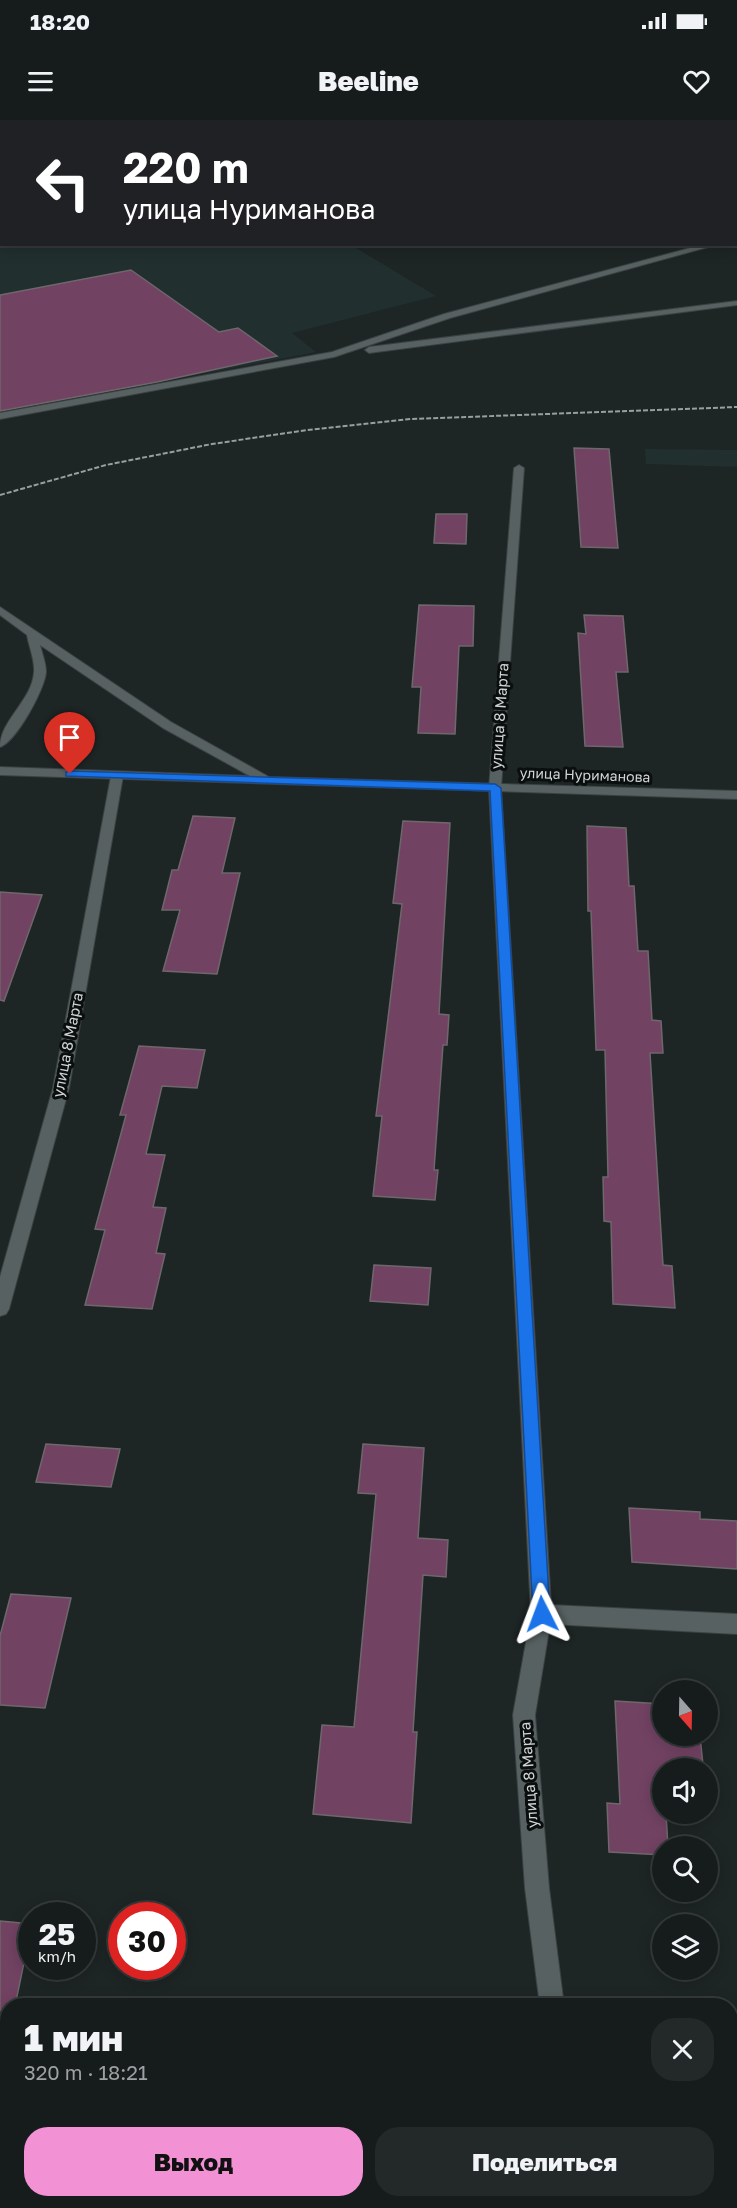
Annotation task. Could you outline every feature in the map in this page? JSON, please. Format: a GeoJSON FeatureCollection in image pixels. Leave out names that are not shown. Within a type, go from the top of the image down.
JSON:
{"type":"FeatureCollection","features":[{"type":"Feature","properties":{"kind":"street"},"geometry":{"type":"LineString","coordinates":[[334,354],[447,316],[709,246]]}},
{"type":"Feature","properties":{"kind":"street"},"geometry":{"type":"LineString","coordinates":[[0,416],[334,354],[737,303]]}},
{"type":"Feature","properties":{"kind":"street","name":"улица 8 Марта"},"geometry":{"type":"LineString","coordinates":[[519,468],[495,788],[542,1614],[524,1715],[537,1888],[551,1998]]}},
{"type":"Feature","properties":{"kind":"street"},"geometry":{"type":"LineString","coordinates":[[0,610],[167,725],[267,781]]}},
{"type":"Feature","properties":{"kind":"street"},"geometry":{"type":"LineString","coordinates":[[0,743],[15,727],[33,693],[40,673],[32,634]]}},
{"type":"Feature","properties":{"kind":"street","name":"улица Нуриманова"},"geometry":{"type":"LineString","coordinates":[[0,771],[737,795]]}},
{"type":"Feature","properties":{"kind":"street","name":"улица 8 Марта"},"geometry":{"type":"LineString","coordinates":[[0,1309],[61,1088],[117,776]]}},
{"type":"Feature","properties":{"kind":"street"},"geometry":{"type":"LineString","coordinates":[[542,1614],[737,1624]]}},
{"type":"Feature","properties":{"kind":"shaded area"},"geometry":{"type":"Polygon","coordinates":[[[0,246],[353,246],[436,296],[292,333],[316,352],[0,413],[0,246]]]}},
{"type":"Feature","properties":{"kind":"shaded area"},"geometry":{"type":"Polygon","coordinates":[[[645,449],[737,450],[737,467],[646,464],[645,449]]]}},
{"type":"Feature","properties":{"kind":"building"},"geometry":{"type":"Polygon","coordinates":[[[131,270],[219,332],[238,328],[277,356],[157,382],[0,411],[0,295],[131,270]]]}},
{"type":"Feature","properties":{"kind":"building"},"geometry":{"type":"Polygon","coordinates":[[[574,448],[609,449],[618,548],[581,547],[574,448]]]}},
{"type":"Feature","properties":{"kind":"building"},"geometry":{"type":"Polygon","coordinates":[[[436,514],[467,514],[466,544],[434,543],[436,514]]]}},
{"type":"Feature","properties":{"kind":"building"},"geometry":{"type":"Polygon","coordinates":[[[419,605],[474,606],[473,646],[459,646],[455,734],[418,733],[421,687],[412,687],[419,605]]]}},
{"type":"Feature","properties":{"kind":"building"},"geometry":{"type":"Polygon","coordinates":[[[584,615],[623,616],[628,672],[616,672],[623,747],[585,746],[578,633],[586,634],[584,615]]]}},
{"type":"Feature","properties":{"kind":"building"},"geometry":{"type":"Polygon","coordinates":[[[193,816],[235,818],[222,873],[240,873],[217,974],[163,971],[180,910],[162,910],[172,870],[178,870],[193,816]]]}},
{"type":"Feature","properties":{"kind":"building"},"geometry":{"type":"Polygon","coordinates":[[[403,821],[450,823],[439,1014],[449,1015],[447,1045],[443,1045],[434,1170],[438,1170],[435,1200],[373,1196],[382,1116],[376,1116],[402,904],[393,903],[403,821]]]}},
{"type":"Feature","properties":{"kind":"building"},"geometry":{"type":"Polygon","coordinates":[[[587,826],[626,828],[629,886],[634,886],[638,951],[648,951],[652,1020],[661,1021],[663,1053],[650,1053],[663,1265],[672,1266],[675,1308],[613,1304],[611,1222],[604,1221],[603,1177],[608,1177],[605,1050],[596,1050],[591,911],[588,911],[587,826]]]}},
{"type":"Feature","properties":{"kind":"building"},"geometry":{"type":"Polygon","coordinates":[[[0,892],[42,895],[4,1001],[0,1000],[0,892]]]}},
{"type":"Feature","properties":{"kind":"building"},"geometry":{"type":"Polygon","coordinates":[[[139,1046],[205,1050],[197,1088],[162,1086],[146,1154],[165,1155],[153,1207],[166,1208],[156,1253],[165,1254],[152,1309],[85,1305],[105,1230],[95,1229],[126,1115],[120,1115],[139,1046]]]}},
{"type":"Feature","properties":{"kind":"building"},"geometry":{"type":"Polygon","coordinates":[[[374,1265],[431,1268],[428,1305],[370,1301],[374,1265]]]}},
{"type":"Feature","properties":{"kind":"building"},"geometry":{"type":"Polygon","coordinates":[[[46,1444],[120,1449],[111,1487],[36,1482],[46,1444]]]}},
{"type":"Feature","properties":{"kind":"building"},"geometry":{"type":"Polygon","coordinates":[[[363,1444],[424,1448],[418,1538],[448,1540],[446,1577],[423,1575],[413,1732],[417,1732],[411,1823],[313,1814],[322,1725],[354,1727],[376,1494],[358,1493],[363,1444]]]}},
{"type":"Feature","properties":{"kind":"building"},"geometry":{"type":"Polygon","coordinates":[[[629,1508],[700,1512],[700,1519],[737,1521],[737,1569],[632,1562],[629,1508]]]}},
{"type":"Feature","properties":{"kind":"building"},"geometry":{"type":"Polygon","coordinates":[[[11,1594],[71,1598],[45,1708],[0,1705],[0,1636],[11,1594]]]}},
{"type":"Feature","properties":{"kind":"building"},"geometry":{"type":"Polygon","coordinates":[[[615,1701],[652,1703],[652,1746],[701,1746],[702,1758],[652,1758],[652,1824],[667,1824],[667,1836],[652,1836],[652,1854],[609,1852],[607,1803],[620,1804],[615,1701]]]}},
{"type":"Feature","properties":{"kind":"building"},"geometry":{"type":"Polygon","coordinates":[[[0,1921],[18,1923],[18,1980],[20,1980],[17,1998],[0,1998],[0,1921]]]}},
{"type":"Feature","properties":{"kind":"railway"},"geometry":{"type":"LineString","coordinates":[[0,495],[106,465],[212,444],[307,430],[411,419],[737,407]]}},
{"type":"Feature","properties":{"kind":"route"},"geometry":{"type":"LineString","coordinates":[[70,774],[495,788],[542,1614]]}}]}
